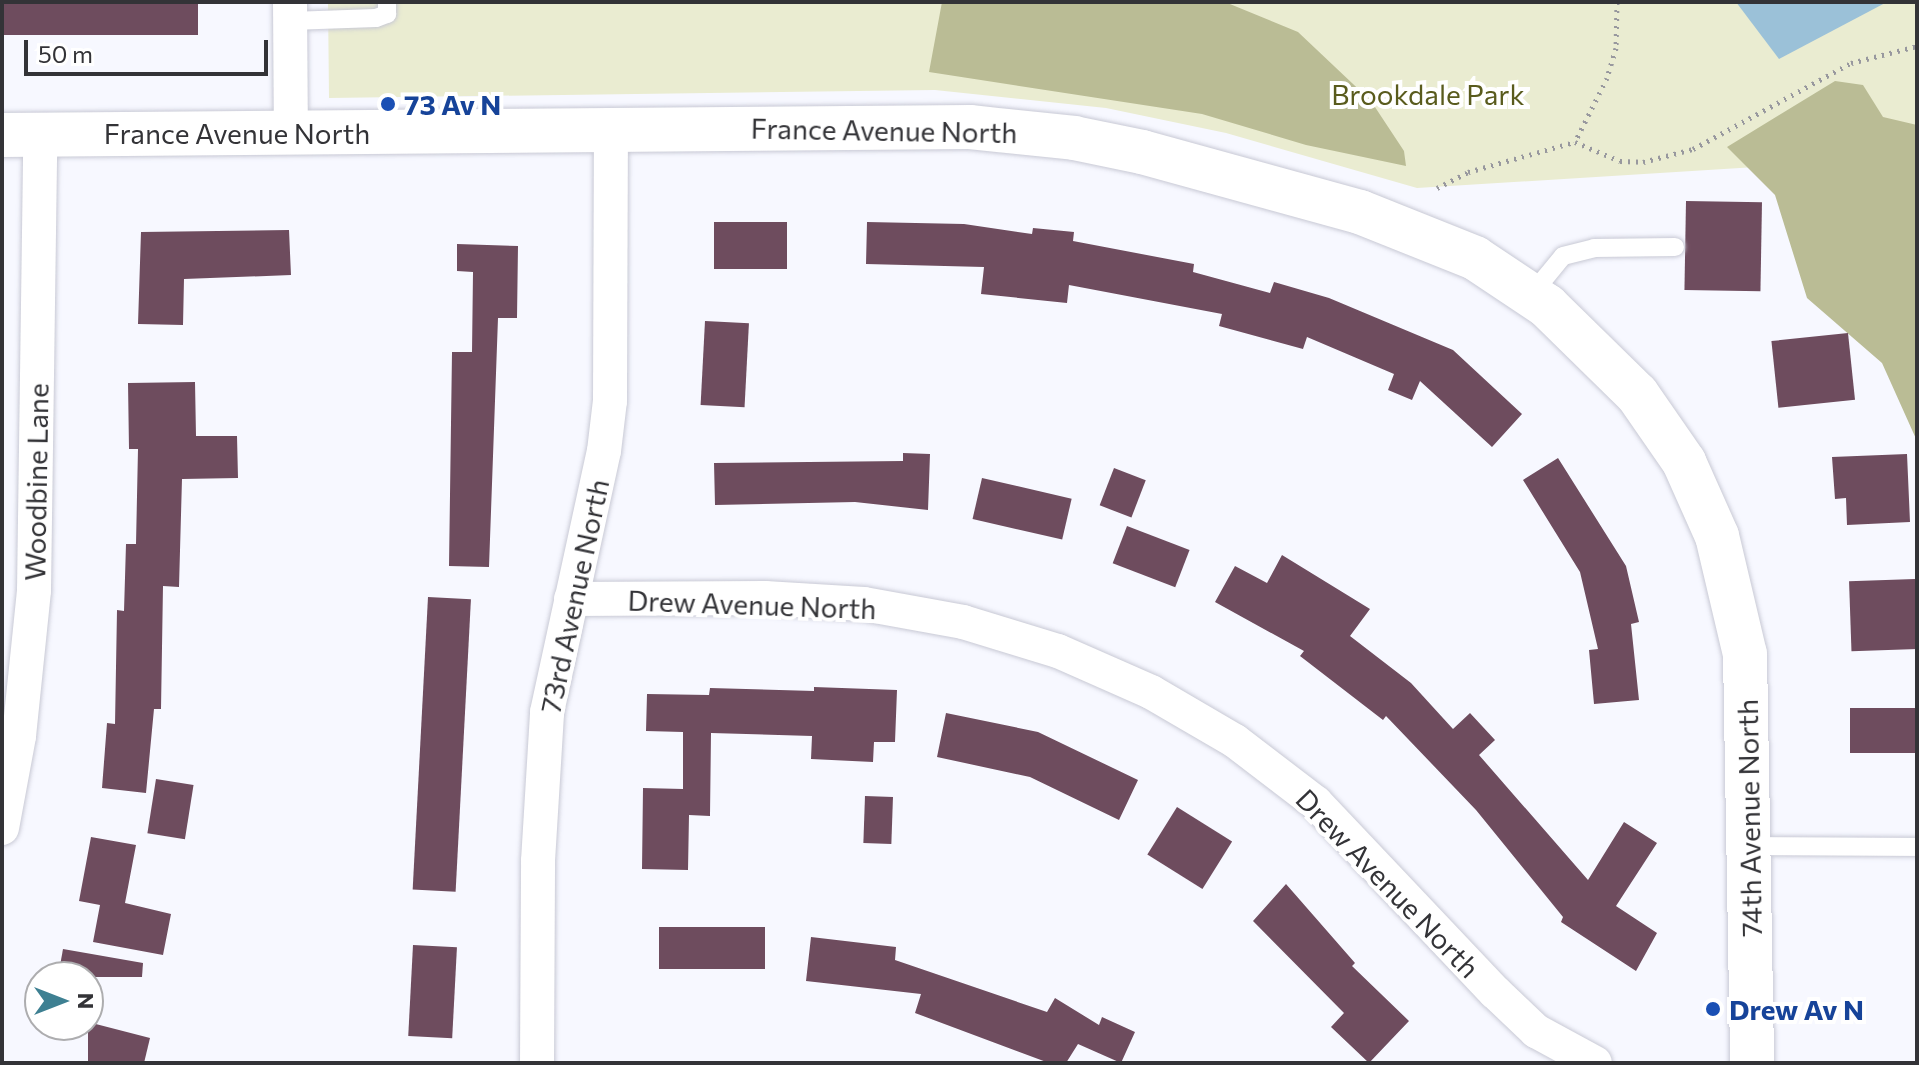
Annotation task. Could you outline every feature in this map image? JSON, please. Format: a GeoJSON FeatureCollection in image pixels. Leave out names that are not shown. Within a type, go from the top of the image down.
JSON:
{"type":"FeatureCollection","features":[{"type":"Feature","properties":{"kind":"street"},"geometry":{"type":"LineString","coordinates":[[290,11],[291,130]]}},
{"type":"Feature","properties":{"kind":"street","name":"France Avenue North"},"geometry":{"type":"LineString","coordinates":[[21,134],[914,125],[1074,138],[1405,227],[1475,258],[1531,295],[1609,362],[1652,415],[1690,475],[1730,574]]}},
{"type":"Feature","properties":{"kind":"street","name":"73rd Avenue North"},"geometry":{"type":"LineString","coordinates":[[537,1063],[538,861],[547,712],[610,401],[611,129]]}},
{"type":"Feature","properties":{"kind":"street","name":"Woodbine Lane"},"geometry":{"type":"LineString","coordinates":[[2,828],[19,736],[34,590],[21,134]]}},
{"type":"Feature","properties":{"kind":"street","name":"74th Avenue North"},"geometry":{"type":"LineString","coordinates":[[1730,574],[1745,654],[1752,1063]]}},
{"type":"Feature","properties":{"kind":"street","name":"Drew Avenue North"},"geometry":{"type":"LineString","coordinates":[[571,599],[765,598],[864,604],[977,626],[1058,651],[1151,692],[1235,741],[1316,803],[1495,992],[1536,1031],[1595,1063]]}},
{"type":"Feature","properties":{"kind":"lane"},"geometry":{"type":"LineString","coordinates":[[290,11],[376,18],[387,14],[387,2]]}},
{"type":"Feature","properties":{"kind":"lane"},"geometry":{"type":"LineString","coordinates":[[1531,295],[1563,256],[1594,248],[1675,247]]}},
{"type":"Feature","properties":{"kind":"lane"},"geometry":{"type":"LineString","coordinates":[[1750,846],[1917,847]]}},
{"type":"Feature","properties":{"kind":"path"},"geometry":{"type":"LineString","coordinates":[[1575,142],[1607,78],[1616,48],[1617,2]]}},
{"type":"Feature","properties":{"kind":"path"},"geometry":{"type":"LineString","coordinates":[[1437,188],[1468,172],[1575,142],[1620,161],[1667,157],[1709,142],[1851,63],[1917,46]]}},
{"type":"Feature","properties":{"kind":"green space","name":"Brookdale Park"},"geometry":{"type":"Polygon","coordinates":[[[328,2],[1917,2],[1917,270],[1838,162],[1417,188],[1226,133],[1106,108],[935,90],[329,98],[328,2]]]}},
{"type":"Feature","properties":{"kind":"green space"},"geometry":{"type":"Polygon","coordinates":[[[942,2],[1225,2],[1298,32],[1371,101],[1404,151],[1406,166],[1306,145],[1202,114],[929,72],[942,2]]]}},
{"type":"Feature","properties":{"kind":"green space"},"geometry":{"type":"Polygon","coordinates":[[[1835,81],[1863,85],[1883,117],[1917,125],[1917,441],[1882,363],[1807,298],[1775,195],[1727,147],[1835,81]]]}},
{"type":"Feature","properties":{"kind":"water"},"geometry":{"type":"Polygon","coordinates":[[[1736,2],[1887,2],[1779,59],[1736,2]]]}},
{"type":"Feature","properties":{"kind":"building"},"geometry":{"type":"Polygon","coordinates":[[[2,2],[198,2],[198,35],[2,35],[2,2]]]}},
{"type":"Feature","properties":{"kind":"building"},"geometry":{"type":"Polygon","coordinates":[[[1686,201],[1762,202],[1760,291],[1684,290],[1686,201]]]}},
{"type":"Feature","properties":{"kind":"building"},"geometry":{"type":"Polygon","coordinates":[[[714,222],[787,222],[787,269],[714,269],[714,222]]]}},
{"type":"Feature","properties":{"kind":"building"},"geometry":{"type":"Polygon","coordinates":[[[867,222],[964,224],[1032,234],[1033,228],[1074,232],[1073,241],[1194,264],[1193,272],[1270,293],[1274,282],[1329,298],[1453,350],[1522,414],[1492,447],[1420,381],[1412,400],[1388,390],[1394,374],[1307,337],[1303,349],[1219,326],[1222,314],[1069,285],[1067,303],[981,294],[984,267],[866,264],[867,222]]]}},
{"type":"Feature","properties":{"kind":"building"},"geometry":{"type":"Polygon","coordinates":[[[289,230],[291,275],[184,279],[183,325],[138,324],[141,232],[289,230]]]}},
{"type":"Feature","properties":{"kind":"building"},"geometry":{"type":"Polygon","coordinates":[[[457,244],[518,246],[517,318],[498,318],[489,567],[449,566],[452,352],[472,352],[473,272],[457,271],[457,244]]]}},
{"type":"Feature","properties":{"kind":"building"},"geometry":{"type":"Polygon","coordinates":[[[705,321],[749,323],[745,407],[701,405],[705,321]]]}},
{"type":"Feature","properties":{"kind":"building"},"geometry":{"type":"Polygon","coordinates":[[[1848,333],[1855,400],[1778,408],[1771,341],[1848,333]]]}},
{"type":"Feature","properties":{"kind":"building"},"geometry":{"type":"Polygon","coordinates":[[[195,382],[196,436],[237,436],[238,478],[182,479],[179,587],[163,586],[161,709],[154,709],[146,793],[102,788],[107,723],[115,724],[117,610],[124,611],[126,544],[136,544],[138,449],[129,449],[128,383],[195,382]]]}},
{"type":"Feature","properties":{"kind":"building"},"geometry":{"type":"Polygon","coordinates":[[[903,453],[930,454],[928,510],[855,502],[715,505],[714,463],[903,461],[903,453]]]}},
{"type":"Feature","properties":{"kind":"building"},"geometry":{"type":"Polygon","coordinates":[[[1907,454],[1910,522],[1847,525],[1846,498],[1835,499],[1832,457],[1907,454]]]}},
{"type":"Feature","properties":{"kind":"building"},"geometry":{"type":"Polygon","coordinates":[[[1558,458],[1626,566],[1639,622],[1631,624],[1639,700],[1594,704],[1589,650],[1598,649],[1580,572],[1523,480],[1558,458]]]}},
{"type":"Feature","properties":{"kind":"building"},"geometry":{"type":"Polygon","coordinates":[[[1114,468],[1146,480],[1131,518],[1100,505],[1114,468]]]}},
{"type":"Feature","properties":{"kind":"building"},"geometry":{"type":"Polygon","coordinates":[[[982,478],[1072,499],[1062,540],[973,519],[982,478]]]}},
{"type":"Feature","properties":{"kind":"building"},"geometry":{"type":"Polygon","coordinates":[[[1127,526],[1190,550],[1175,587],[1113,563],[1127,526]]]}},
{"type":"Feature","properties":{"kind":"building"},"geometry":{"type":"Polygon","coordinates":[[[1282,555],[1370,609],[1350,636],[1411,683],[1453,729],[1470,713],[1495,740],[1479,755],[1588,880],[1624,822],[1657,843],[1616,906],[1657,933],[1636,971],[1561,922],[1563,917],[1476,810],[1386,716],[1383,720],[1300,656],[1304,651],[1215,602],[1235,566],[1267,583],[1282,555]]]}},
{"type":"Feature","properties":{"kind":"building"},"geometry":{"type":"Polygon","coordinates":[[[1915,579],[1917,649],[1851,651],[1849,581],[1915,579]]]}},
{"type":"Feature","properties":{"kind":"building"},"geometry":{"type":"Polygon","coordinates":[[[428,597],[471,599],[456,892],[413,890],[428,597]]]}},
{"type":"Feature","properties":{"kind":"building"},"geometry":{"type":"Polygon","coordinates":[[[814,687],[897,690],[895,742],[874,742],[873,762],[811,759],[812,736],[711,733],[710,816],[689,815],[688,870],[642,869],[643,788],[683,789],[683,732],[646,731],[647,694],[709,695],[710,688],[814,691],[814,687]]]}},
{"type":"Feature","properties":{"kind":"building"},"geometry":{"type":"Polygon","coordinates":[[[1850,708],[1917,708],[1917,753],[1850,753],[1850,708]]]}},
{"type":"Feature","properties":{"kind":"building"},"geometry":{"type":"Polygon","coordinates":[[[946,713],[1038,732],[1138,780],[1119,820],[1030,777],[937,757],[946,713]]]}},
{"type":"Feature","properties":{"kind":"building"},"geometry":{"type":"Polygon","coordinates":[[[156,779],[194,785],[185,839],[147,833],[156,779]]]}},
{"type":"Feature","properties":{"kind":"building"},"geometry":{"type":"Polygon","coordinates":[[[865,796],[893,797],[891,844],[863,843],[865,796]]]}},
{"type":"Feature","properties":{"kind":"building"},"geometry":{"type":"Polygon","coordinates":[[[1177,807],[1232,841],[1202,889],[1147,854],[1177,807]]]}},
{"type":"Feature","properties":{"kind":"building"},"geometry":{"type":"Polygon","coordinates":[[[91,837],[136,845],[125,903],[171,914],[163,955],[93,942],[100,905],[79,901],[91,837]]]}},
{"type":"Feature","properties":{"kind":"building"},"geometry":{"type":"Polygon","coordinates":[[[1286,884],[1355,963],[1352,966],[1409,1021],[1369,1063],[1331,1027],[1344,1013],[1253,921],[1286,884]]]}},
{"type":"Feature","properties":{"kind":"building"},"geometry":{"type":"Polygon","coordinates":[[[659,927],[765,927],[765,969],[659,969],[659,927]]]}},
{"type":"Feature","properties":{"kind":"building"},"geometry":{"type":"Polygon","coordinates":[[[811,937],[896,947],[895,960],[1047,1012],[1055,998],[1099,1025],[1102,1017],[1135,1032],[1121,1063],[1078,1044],[1066,1063],[1049,1063],[915,1013],[921,994],[806,981],[811,937]]]}},
{"type":"Feature","properties":{"kind":"building"},"geometry":{"type":"Polygon","coordinates":[[[413,945],[457,947],[452,1038],[408,1036],[413,945]]]}},
{"type":"Feature","properties":{"kind":"building"},"geometry":{"type":"Polygon","coordinates":[[[63,949],[143,963],[142,977],[104,977],[104,961],[61,961],[63,949]]]}},
{"type":"Feature","properties":{"kind":"building"},"geometry":{"type":"Polygon","coordinates":[[[104,1026],[150,1038],[144,1063],[88,1063],[88,1041],[104,1041],[104,1026]]]}},
{"type":"Feature","properties":{"kind":"place","name":"73 Av N"},"geometry":{"type":"Point","coordinates":[388,104]}},
{"type":"Feature","properties":{"kind":"place","name":"Drew Av N"},"geometry":{"type":"Point","coordinates":[1713,1009]}}]}
